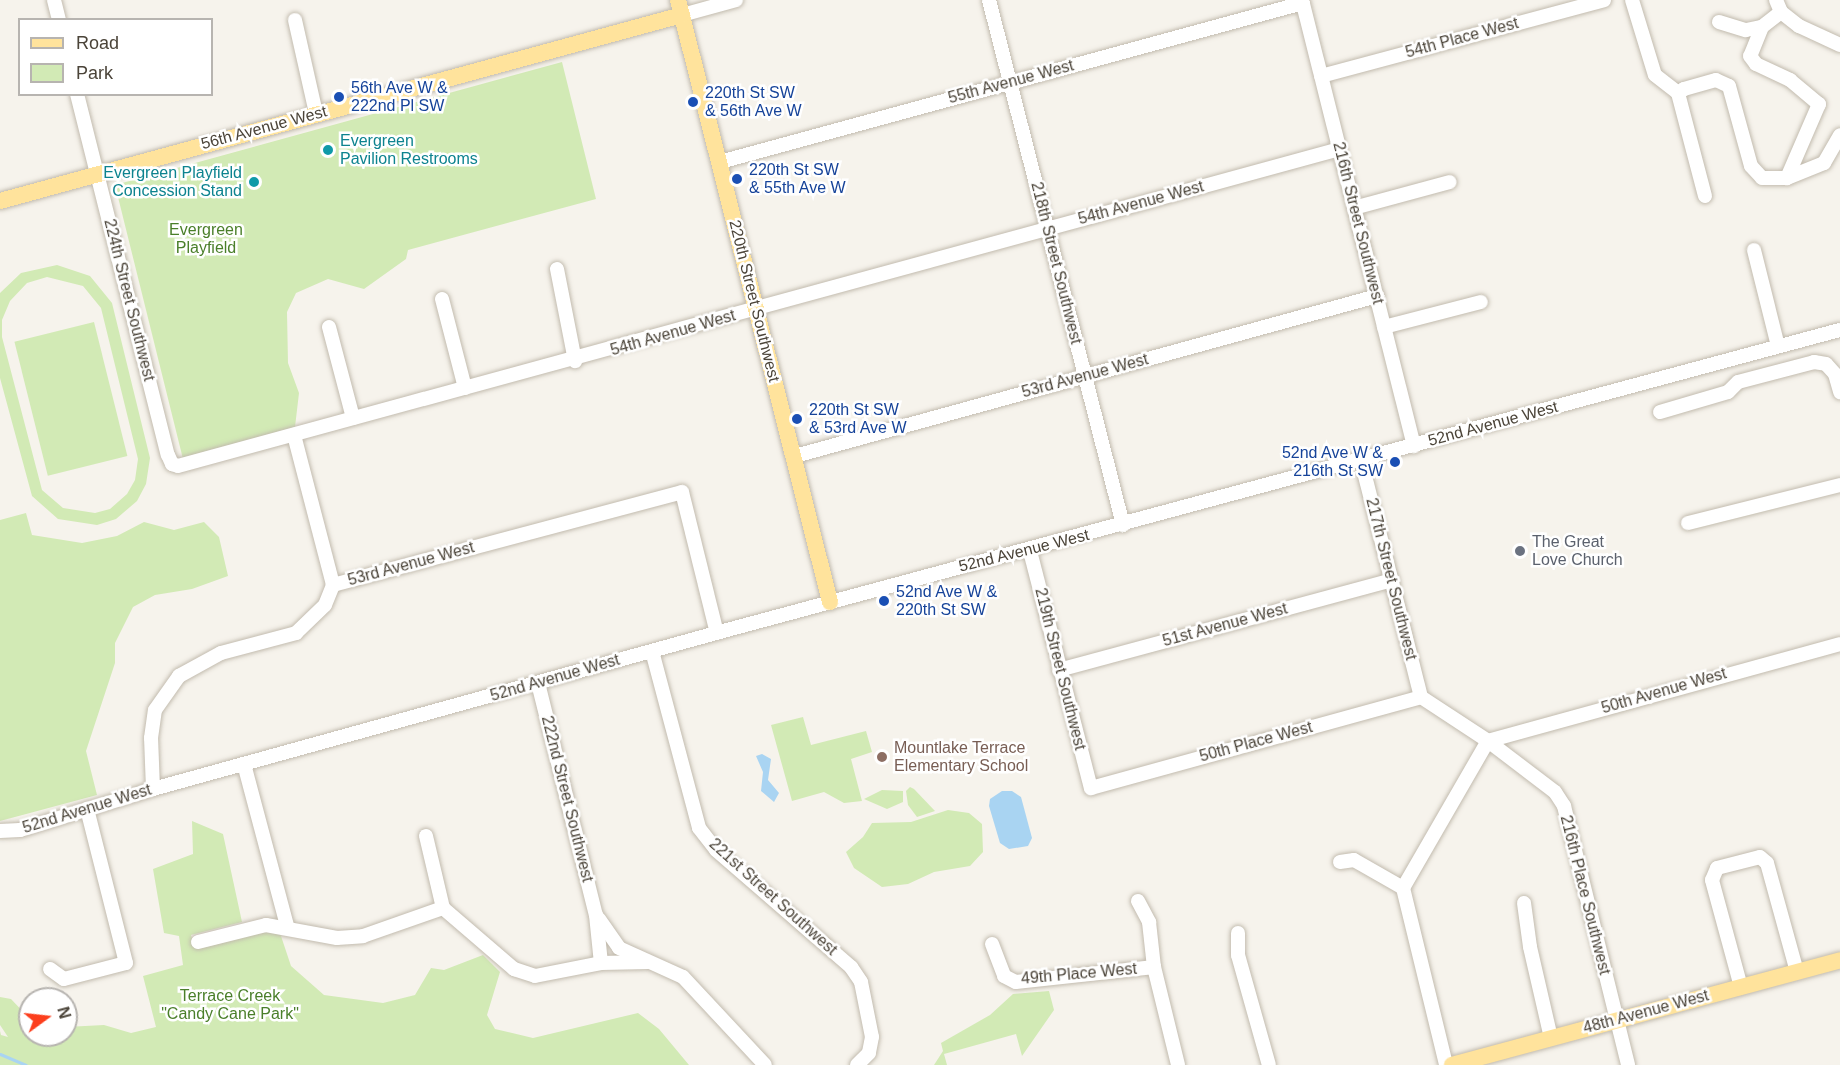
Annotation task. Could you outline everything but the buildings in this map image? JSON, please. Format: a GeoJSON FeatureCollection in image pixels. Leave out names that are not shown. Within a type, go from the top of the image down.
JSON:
{"type":"FeatureCollection","features":[{"type":"Feature","properties":{"kind":"main road","name":"56th Avenue West"},"geometry":{"type":"LineString","coordinates":[[0,201],[680,8]]}},
{"type":"Feature","properties":{"kind":"main road","name":"220th Street Southwest"},"geometry":{"type":"LineString","coordinates":[[680,8],[795,456],[830,602]]}},
{"type":"Feature","properties":{"kind":"main road","name":"48th Avenue West"},"geometry":{"type":"LineString","coordinates":[[1452,1065],[1840,960]]}},
{"type":"Feature","properties":{"kind":"street"},"geometry":{"type":"LineString","coordinates":[[54,0],[58,18]]}},
{"type":"Feature","properties":{"kind":"street","name":"56th Avenue West"},"geometry":{"type":"LineString","coordinates":[[680,8],[736,0]]}},
{"type":"Feature","properties":{"kind":"street","name":"218th Street Southwest"},"geometry":{"type":"LineString","coordinates":[[989,0],[1123,525]]}},
{"type":"Feature","properties":{"kind":"street","name":"54th Place West"},"geometry":{"type":"LineString","coordinates":[[1321,76],[1604,0]]}},
{"type":"Feature","properties":{"kind":"street"},"geometry":{"type":"LineString","coordinates":[[1632,0],[1655,75],[1678,93],[1705,196]]}},
{"type":"Feature","properties":{"kind":"street","name":"55th Avenue West"},"geometry":{"type":"LineString","coordinates":[[720,162],[1302,1]]}},
{"type":"Feature","properties":{"kind":"street","name":"216th Street Southwest"},"geometry":{"type":"LineString","coordinates":[[1302,1],[1414,446]]}},
{"type":"Feature","properties":{"kind":"street"},"geometry":{"type":"LineString","coordinates":[[1787,177],[1819,104],[1790,80],[1756,64],[1750,56],[1761,27],[1779,6],[1799,26],[1840,45]]}},
{"type":"Feature","properties":{"kind":"street"},"geometry":{"type":"LineString","coordinates":[[295,20],[316,113]]}},
{"type":"Feature","properties":{"kind":"street"},"geometry":{"type":"LineString","coordinates":[[1719,22],[1746,30],[1761,27]]}},
{"type":"Feature","properties":{"kind":"street"},"geometry":{"type":"LineString","coordinates":[[1678,93],[1716,80],[1729,86],[1751,166],[1762,178],[1787,177],[1824,163],[1840,135]]}},
{"type":"Feature","properties":{"kind":"street","name":"224th Street Southwest"},"geometry":{"type":"LineString","coordinates":[[78,96],[168,455],[172,464],[178,466]]}},
{"type":"Feature","properties":{"kind":"street","name":"54th Avenue West"},"geometry":{"type":"LineString","coordinates":[[178,466],[465,388],[574,361],[1340,149]]}},
{"type":"Feature","properties":{"kind":"street"},"geometry":{"type":"LineString","coordinates":[[1354,208],[1450,182]]}},
{"type":"Feature","properties":{"kind":"street"},"geometry":{"type":"LineString","coordinates":[[1754,250],[1778,346]]}},
{"type":"Feature","properties":{"kind":"street"},"geometry":{"type":"LineString","coordinates":[[557,269],[574,361]]}},
{"type":"Feature","properties":{"kind":"street","name":"53rd Avenue West"},"geometry":{"type":"LineString","coordinates":[[795,456],[1377,296]]}},
{"type":"Feature","properties":{"kind":"street"},"geometry":{"type":"LineString","coordinates":[[442,298],[465,388]]}},
{"type":"Feature","properties":{"kind":"street"},"geometry":{"type":"LineString","coordinates":[[1384,327],[1481,302]]}},
{"type":"Feature","properties":{"kind":"street"},"geometry":{"type":"LineString","coordinates":[[329,327],[353,418]]}},
{"type":"Feature","properties":{"kind":"street","name":"52nd Avenue West"},"geometry":{"type":"LineString","coordinates":[[0,831],[20,830],[153,789],[717,633],[1030,551],[1840,330]]}},
{"type":"Feature","properties":{"kind":"street"},"geometry":{"type":"LineString","coordinates":[[1660,412],[1728,392],[1738,382],[1814,362],[1826,364],[1835,374],[1840,392]]}},
{"type":"Feature","properties":{"kind":"street"},"geometry":{"type":"LineString","coordinates":[[294,435],[333,585]]}},
{"type":"Feature","properties":{"kind":"street","name":"217th Street Southwest"},"geometry":{"type":"LineString","coordinates":[[1361,460],[1421,697]]}},
{"type":"Feature","properties":{"kind":"street"},"geometry":{"type":"LineString","coordinates":[[1688,523],[1840,485]]}},
{"type":"Feature","properties":{"kind":"street","name":"53rd Avenue West"},"geometry":{"type":"LineString","coordinates":[[153,789],[151,738],[155,710],[179,676],[221,653],[296,633],[326,605],[333,585],[682,492],[717,633]]}},
{"type":"Feature","properties":{"kind":"street","name":"219th Street Southwest"},"geometry":{"type":"LineString","coordinates":[[1030,551],[1090,788]]}},
{"type":"Feature","properties":{"kind":"street","name":"51st Avenue West"},"geometry":{"type":"LineString","coordinates":[[1059,670],[1392,580]]}},
{"type":"Feature","properties":{"kind":"street","name":"50th Avenue West"},"geometry":{"type":"LineString","coordinates":[[1488,741],[1840,644]]}},
{"type":"Feature","properties":{"kind":"street","name":"221st Street Southwest"},"geometry":{"type":"LineString","coordinates":[[652,651],[699,828],[716,849],[851,967],[861,982],[872,1037],[869,1053],[857,1065]]}},
{"type":"Feature","properties":{"kind":"street","name":"222nd Street Southwest"},"geometry":{"type":"LineString","coordinates":[[538,683],[596,915],[601,963],[648,962]]}},
{"type":"Feature","properties":{"kind":"street","name":"216th Place Southwest"},"geometry":{"type":"LineString","coordinates":[[1421,697],[1488,741],[1555,792],[1564,806],[1616,1019]]}},
{"type":"Feature","properties":{"kind":"street","name":"50th Place West"},"geometry":{"type":"LineString","coordinates":[[1090,788],[1421,697]]}},
{"type":"Feature","properties":{"kind":"street"},"geometry":{"type":"LineString","coordinates":[[1446,1065],[1403,888],[1488,741]]}},
{"type":"Feature","properties":{"kind":"street"},"geometry":{"type":"LineString","coordinates":[[244,764],[287,926]]}},
{"type":"Feature","properties":{"kind":"street"},"geometry":{"type":"LineString","coordinates":[[50,969],[64,979],[126,963],[87,809]]}},
{"type":"Feature","properties":{"kind":"street"},"geometry":{"type":"LineString","coordinates":[[426,836],[442,908],[514,969],[535,976],[557,975],[601,963]]}},
{"type":"Feature","properties":{"kind":"street"},"geometry":{"type":"LineString","coordinates":[[1741,987],[1712,880],[1717,868],[1760,857],[1767,863],[1797,972]]}},
{"type":"Feature","properties":{"kind":"street"},"geometry":{"type":"LineString","coordinates":[[1340,862],[1354,860],[1403,888]]}},
{"type":"Feature","properties":{"kind":"street"},"geometry":{"type":"LineString","coordinates":[[1138,901],[1149,922],[1154,967],[1178,1065]]}},
{"type":"Feature","properties":{"kind":"street"},"geometry":{"type":"LineString","coordinates":[[1524,903],[1530,947],[1551,1038]]}},
{"type":"Feature","properties":{"kind":"street"},"geometry":{"type":"LineString","coordinates":[[198,942],[266,925],[287,926],[313,935],[363,936],[442,908]]}},
{"type":"Feature","properties":{"kind":"street","name":"222nd Street Southwest"},"geometry":{"type":"LineString","coordinates":[[596,915],[620,948],[683,977],[765,1065]]}},
{"type":"Feature","properties":{"kind":"street"},"geometry":{"type":"LineString","coordinates":[[1238,933],[1238,955],[1269,1065]]}},
{"type":"Feature","properties":{"kind":"street","name":"49th Place West"},"geometry":{"type":"LineString","coordinates":[[992,944],[1004,976],[1016,981],[1154,967]]}},
{"type":"Feature","properties":{"kind":"street"},"geometry":{"type":"LineString","coordinates":[[1616,1019],[1628,1065]]}},
{"type":"Feature","properties":{"kind":"green space","name":"Evergreen Playfield"},"geometry":{"type":"Polygon","coordinates":[[[562,62],[596,199],[408,250],[406,259],[364,289],[328,279],[296,293],[287,312],[288,363],[299,393],[295,427],[183,459],[115,185],[562,62]]]}},
{"type":"Feature","properties":{"kind":"green space"},"geometry":{"type":"Polygon","coordinates":[[[57,265],[90,276],[112,303],[150,458],[146,484],[137,501],[116,519],[97,525],[58,519],[32,496],[0,378],[0,293],[21,273],[57,265]],[[47,277],[27,283],[10,301],[2,320],[2,337],[42,490],[63,508],[95,513],[110,509],[127,494],[135,480],[138,459],[101,308],[83,286],[47,277]]]}},
{"type":"Feature","properties":{"kind":"green space"},"geometry":{"type":"Polygon","coordinates":[[[94,322],[127,456],[48,476],[14,342],[94,322]]]}},
{"type":"Feature","properties":{"kind":"green space"},"geometry":{"type":"Polygon","coordinates":[[[26,513],[32,535],[82,543],[117,536],[144,522],[174,530],[204,522],[219,537],[228,576],[192,589],[155,595],[133,607],[115,643],[115,663],[86,751],[97,795],[0,821],[0,520],[26,513]]]}},
{"type":"Feature","properties":{"kind":"green space"},"geometry":{"type":"Polygon","coordinates":[[[803,717],[811,745],[866,731],[872,752],[851,759],[862,801],[844,803],[824,792],[792,801],[771,725],[803,717]]]}},
{"type":"Feature","properties":{"kind":"green space"},"geometry":{"type":"Polygon","coordinates":[[[910,787],[935,811],[917,817],[908,805],[906,791],[910,787]]]}},
{"type":"Feature","properties":{"kind":"green space"},"geometry":{"type":"Polygon","coordinates":[[[882,790],[903,791],[903,802],[887,809],[864,799],[882,790]]]}},
{"type":"Feature","properties":{"kind":"green space"},"geometry":{"type":"Polygon","coordinates":[[[948,810],[969,813],[982,824],[983,852],[970,866],[934,872],[908,884],[882,887],[854,868],[846,852],[863,837],[872,823],[911,822],[948,810]]]}},
{"type":"Feature","properties":{"kind":"green space","name":"Terrace Creek \"Candy Cane Park\""},"geometry":{"type":"Polygon","coordinates":[[[192,821],[223,834],[242,922],[191,935],[194,945],[279,930],[291,966],[324,995],[383,1003],[415,995],[431,968],[444,970],[483,955],[500,972],[487,1015],[495,1029],[533,1038],[638,1013],[659,1029],[689,1065],[0,1065],[0,1031],[1,1035],[8,1037],[0,1025],[0,997],[11,999],[18,1006],[18,1047],[78,1047],[78,1026],[104,1025],[131,1033],[156,1027],[143,976],[183,965],[179,936],[164,933],[153,869],[193,854],[192,821]]]}},
{"type":"Feature","properties":{"kind":"green space"},"geometry":{"type":"Polygon","coordinates":[[[1049,991],[1054,1010],[1022,1056],[1016,1034],[944,1054],[947,1065],[934,1065],[943,1051],[941,1043],[990,1015],[1013,994],[1049,991]]]}},
{"type":"Feature","properties":{"kind":"water"},"geometry":{"type":"Polygon","coordinates":[[[762,754],[771,759],[768,780],[779,793],[774,802],[761,791],[763,772],[756,756],[762,754]]]}},
{"type":"Feature","properties":{"kind":"water"},"geometry":{"type":"Polygon","coordinates":[[[1002,791],[1012,791],[1021,797],[1032,838],[1028,846],[1009,849],[1000,843],[989,806],[990,799],[1002,791]]]}},
{"type":"Feature","properties":{"kind":"waterway"},"geometry":{"type":"LineString","coordinates":[[0,1054],[26,1065]]}},
{"type":"Feature","properties":{"kind":"place","name":"56th Ave W & 222nd Pl SW"},"geometry":{"type":"Point","coordinates":[339,97]}},
{"type":"Feature","properties":{"kind":"place","name":"220th St SW & 56th Ave W"},"geometry":{"type":"Point","coordinates":[693,102]}},
{"type":"Feature","properties":{"kind":"place","name":"Evergreen Pavilion Restrooms"},"geometry":{"type":"Point","coordinates":[328,150]}},
{"type":"Feature","properties":{"kind":"place","name":"220th St SW & 55th Ave W"},"geometry":{"type":"Point","coordinates":[737,179]}},
{"type":"Feature","properties":{"kind":"place","name":"Evergreen Playfield Concession Stand"},"geometry":{"type":"Point","coordinates":[254,182]}},
{"type":"Feature","properties":{"kind":"place","name":"220th St SW & 53rd Ave W"},"geometry":{"type":"Point","coordinates":[797,419]}},
{"type":"Feature","properties":{"kind":"place","name":"52nd Ave W & 216th St SW"},"geometry":{"type":"Point","coordinates":[1395,462]}},
{"type":"Feature","properties":{"kind":"place","name":"The Great Love Church"},"geometry":{"type":"Point","coordinates":[1520,551]}},
{"type":"Feature","properties":{"kind":"place","name":"52nd Ave W & 220th St SW"},"geometry":{"type":"Point","coordinates":[884,601]}},
{"type":"Feature","properties":{"kind":"place","name":"Mountlake Terrace Elementary School"},"geometry":{"type":"Point","coordinates":[882,757]}}]}
